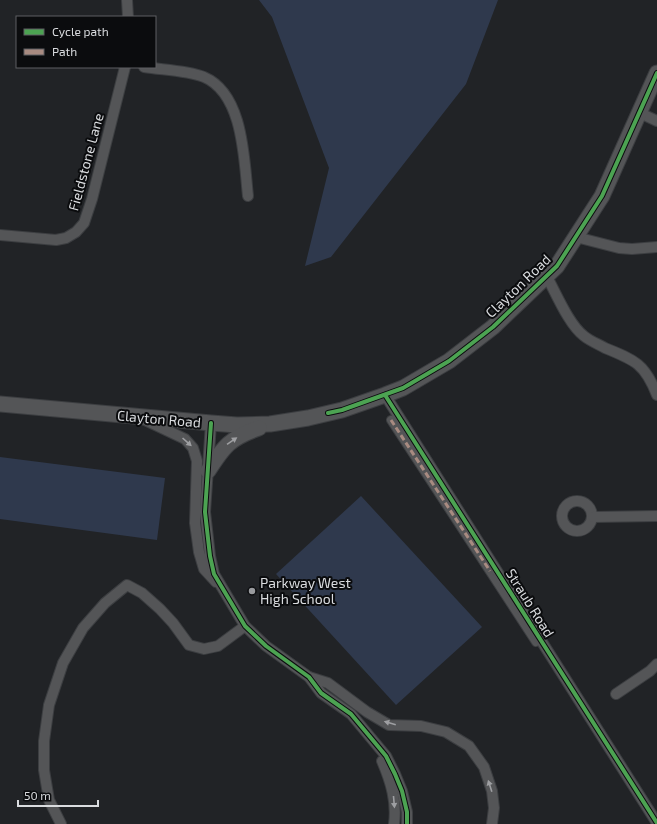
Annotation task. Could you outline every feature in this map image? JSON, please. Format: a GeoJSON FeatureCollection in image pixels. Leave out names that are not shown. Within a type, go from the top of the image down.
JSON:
{"type":"FeatureCollection","features":[{"type":"Feature","properties":{"kind":"main road","name":"Clayton Road"},"geometry":{"type":"LineString","coordinates":[[0,404],[237,425],[269,424],[308,418],[404,388],[449,361],[493,327],[557,266],[602,196],[657,73]]}},
{"type":"Feature","properties":{"kind":"main road"},"geometry":{"type":"LineString","coordinates":[[208,471],[228,443],[246,432],[269,424]]}},
{"type":"Feature","properties":{"kind":"street"},"geometry":{"type":"LineString","coordinates":[[127,0],[128,16]]}},
{"type":"Feature","properties":{"kind":"street","name":"Fieldstone Lane"},"geometry":{"type":"LineString","coordinates":[[0,235],[56,240],[66,238],[76,232],[84,223],[92,199],[125,68]]}},
{"type":"Feature","properties":{"kind":"street"},"geometry":{"type":"LineString","coordinates":[[151,68],[186,73],[205,78],[224,93],[236,115],[240,131],[248,196]]}},
{"type":"Feature","properties":{"kind":"street"},"geometry":{"type":"LineString","coordinates":[[640,113],[657,121]]}},
{"type":"Feature","properties":{"kind":"street"},"geometry":{"type":"LineString","coordinates":[[576,237],[619,248],[632,249],[657,247]]}},
{"type":"Feature","properties":{"kind":"street"},"geometry":{"type":"LineString","coordinates":[[546,277],[575,328],[592,342],[632,359],[647,375],[653,384],[657,395]]}},
{"type":"Feature","properties":{"kind":"street","name":"Straub Road"},"geometry":{"type":"LineString","coordinates":[[385,395],[656,823]]}},
{"type":"Feature","properties":{"kind":"street"},"geometry":{"type":"LineString","coordinates":[[140,417],[185,439],[193,448],[197,461],[195,523],[199,552],[204,569],[221,588]]}},
{"type":"Feature","properties":{"kind":"street"},"geometry":{"type":"LineString","coordinates":[[391,420],[656,823]]}},
{"type":"Feature","properties":{"kind":"street"},"geometry":{"type":"LineString","coordinates":[[211,423],[205,512],[209,549],[214,574],[245,626],[266,646],[309,677],[321,693],[351,714],[373,739],[386,756],[395,774],[407,812],[407,824]]}},
{"type":"Feature","properties":{"kind":"street"},"geometry":{"type":"LineString","coordinates":[[593,517],[657,516]]}},
{"type":"Feature","properties":{"kind":"street"},"geometry":{"type":"LineString","coordinates":[[61,824],[49,800],[44,770],[44,742],[49,705],[63,663],[83,628],[105,603],[127,585],[142,593],[160,609],[173,623],[189,645],[204,649],[218,646],[245,626]]}},
{"type":"Feature","properties":{"kind":"street"},"geometry":{"type":"LineString","coordinates":[[616,694],[650,671],[657,664]]}},
{"type":"Feature","properties":{"kind":"street"},"geometry":{"type":"LineString","coordinates":[[309,677],[328,683],[367,712],[390,725],[421,726],[446,732],[469,746],[484,767],[492,791],[494,808],[492,824]]}},
{"type":"Feature","properties":{"kind":"street"},"geometry":{"type":"LineString","coordinates":[[373,739],[388,776],[395,801],[394,824]]}},
{"type":"Feature","properties":{"kind":"shaded area"},"geometry":{"type":"Polygon","coordinates":[[[259,0],[498,0],[466,84],[331,257],[305,266],[329,168],[272,17],[259,0]]]}},
{"type":"Feature","properties":{"kind":"shaded area"},"geometry":{"type":"Polygon","coordinates":[[[0,457],[165,478],[157,540],[0,519],[0,457]]]}},
{"type":"Feature","properties":{"kind":"shaded area"},"geometry":{"type":"Polygon","coordinates":[[[361,496],[482,627],[396,705],[276,574],[361,496]]]}},
{"type":"Feature","properties":{"kind":"marked path"},"geometry":{"type":"LineString","coordinates":[[391,420],[490,571]]}},
{"type":"Feature","properties":{"kind":"cycle path"},"geometry":{"type":"LineString","coordinates":[[328,413],[342,410],[403,388],[449,361],[493,327],[557,266],[602,196],[657,73]]}},
{"type":"Feature","properties":{"kind":"cycle path"},"geometry":{"type":"LineString","coordinates":[[385,395],[657,823]]}},
{"type":"Feature","properties":{"kind":"cycle path"},"geometry":{"type":"LineString","coordinates":[[211,423],[205,512],[210,556],[214,574],[245,626],[266,646],[309,677],[321,693],[351,714],[386,756],[402,791],[407,812],[407,824]]}},
{"type":"Feature","properties":{"kind":"place","name":"Parkway West High School"},"geometry":{"type":"Point","coordinates":[252,591]}}]}
